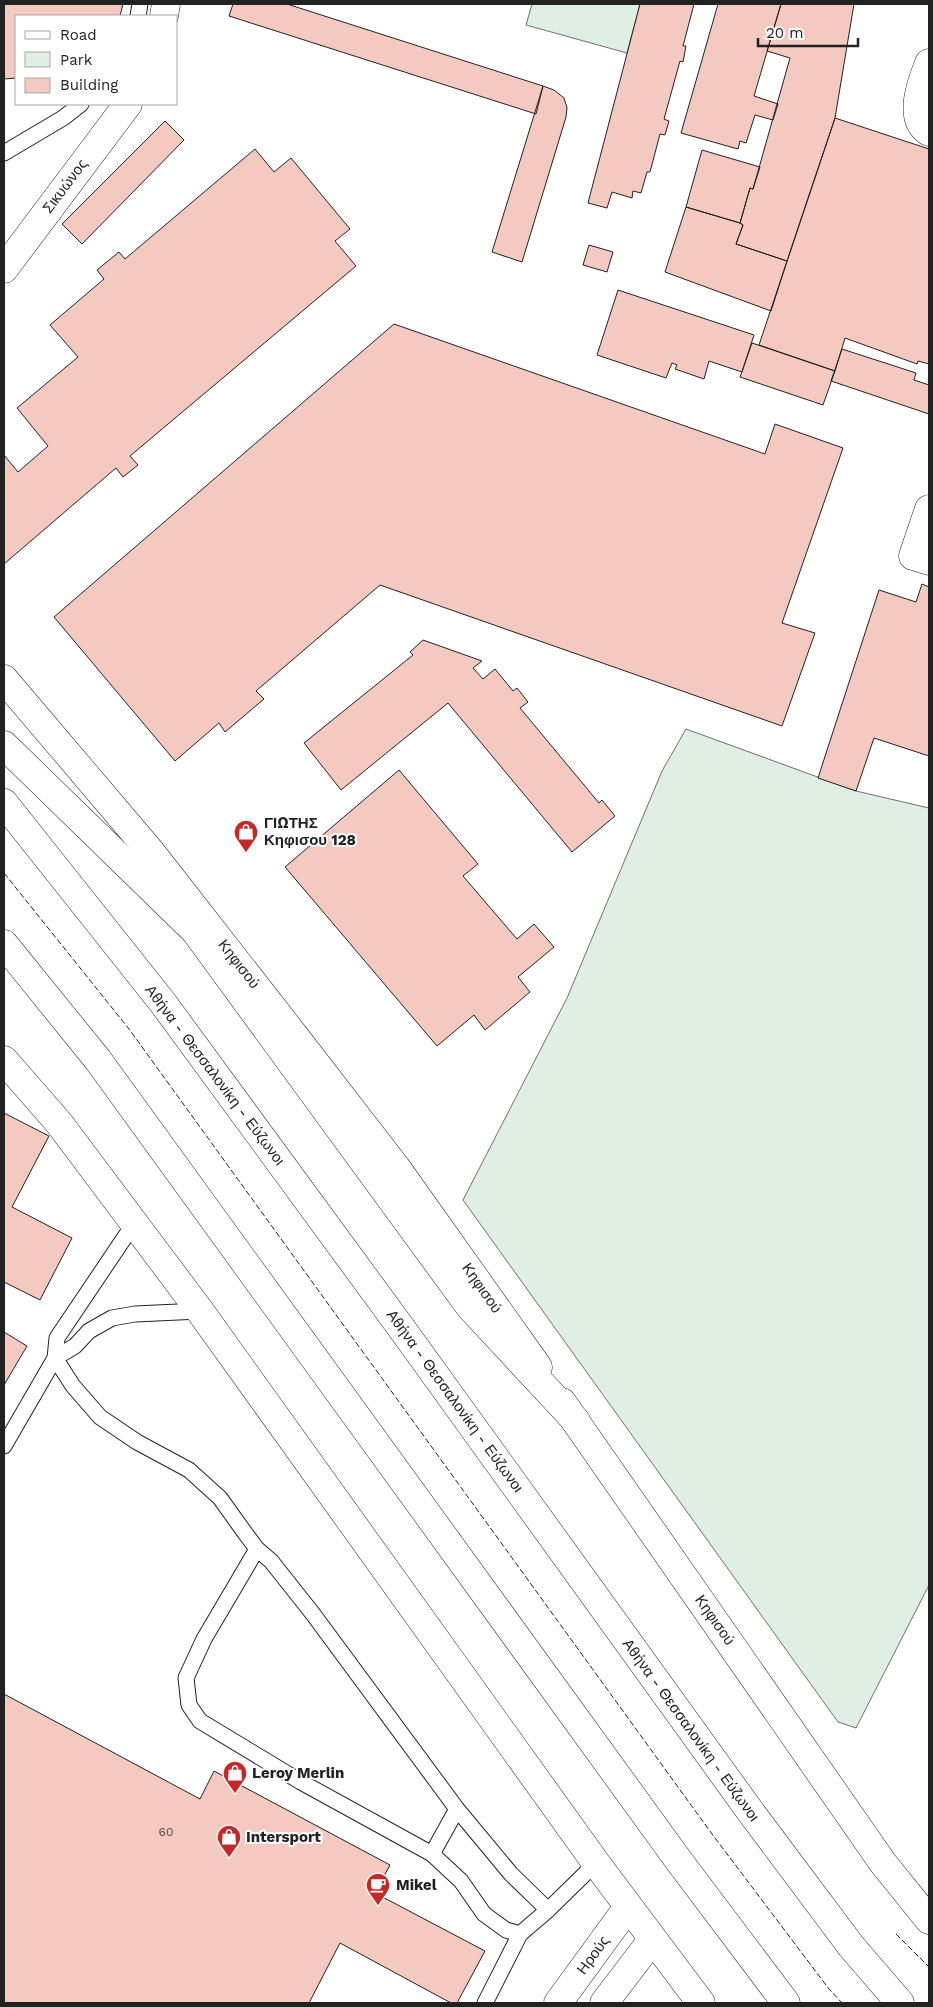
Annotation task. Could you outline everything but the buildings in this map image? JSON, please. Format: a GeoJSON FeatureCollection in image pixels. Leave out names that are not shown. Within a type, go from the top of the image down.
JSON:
{"type":"FeatureCollection","features":[{"type":"Feature","properties":{"kind":"main road"},"geometry":{"type":"LineString","coordinates":[[929,63],[917,100],[920,119],[926,131],[929,132]]}},
{"type":"Feature","properties":{"kind":"main road","name":"Σικυώνος"},"geometry":{"type":"LineString","coordinates":[[4,269],[127,105]]}},
{"type":"Feature","properties":{"kind":"main road"},"geometry":{"type":"LineString","coordinates":[[921,558],[929,509]]}},
{"type":"Feature","properties":{"kind":"main road","name":"Κηφισού"},"geometry":{"type":"LineString","coordinates":[[4,679],[151,852],[396,1167],[576,1421],[883,1863],[929,1920]]}},
{"type":"Feature","properties":{"kind":"main road"},"geometry":{"type":"LineString","coordinates":[[4,744],[195,931],[470,1307],[576,1421]]}},
{"type":"Feature","properties":{"kind":"main road","name":"Αθήνα - Θεσσαλονίκη - Εύζωνοι"},"geometry":{"type":"LineString","coordinates":[[4,803],[163,1003],[399,1324],[750,1811],[851,1946],[900,2003]]}},
{"type":"Feature","properties":{"kind":"main road"},"geometry":{"type":"LineString","coordinates":[[4,944],[98,1060],[673,1854],[786,2003]]}},
{"type":"Feature","properties":{"kind":"main road"},"geometry":{"type":"LineString","coordinates":[[4,968],[98,1060]]}},
{"type":"Feature","properties":{"kind":"main road"},"geometry":{"type":"LineString","coordinates":[[4,1060],[59,1123],[135,1222],[596,1863],[701,2003]]}},
{"type":"Feature","properties":{"kind":"main road","name":"Ηρούς"},"geometry":{"type":"LineString","coordinates":[[558,2003],[628,1907]]}},
{"type":"Feature","properties":{"kind":"main road"},"geometry":{"type":"LineString","coordinates":[[604,2003],[652,1940]]}},
{"type":"Feature","properties":{"kind":"lane"},"geometry":{"type":"LineString","coordinates":[[4,153],[63,118],[80,105]]}},
{"type":"Feature","properties":{"kind":"lane"},"geometry":{"type":"LineString","coordinates":[[4,1446],[55,1358],[56,1338],[135,1222]]}},
{"type":"Feature","properties":{"kind":"lane"},"geometry":{"type":"LineString","coordinates":[[55,1358],[75,1346],[89,1331],[112,1318],[135,1314],[200,1311]]}},
{"type":"Feature","properties":{"kind":"lane"},"geometry":{"type":"LineString","coordinates":[[55,1358],[73,1386],[100,1417],[137,1442],[188,1470],[220,1498],[257,1549],[271,1561],[313,1614],[457,1809],[511,1874],[548,1910]]}},
{"type":"Feature","properties":{"kind":"lane"},"geometry":{"type":"LineString","coordinates":[[257,1549],[204,1639],[186,1678],[189,1705],[200,1722],[301,1782],[432,1854],[461,1881],[484,1914],[506,1930],[520,1934]]}},
{"type":"Feature","properties":{"kind":"lane"},"geometry":{"type":"LineString","coordinates":[[432,1854],[457,1809]]}},
{"type":"Feature","properties":{"kind":"lane"},"geometry":{"type":"LineString","coordinates":[[485,2003],[520,1934],[548,1910],[596,1863]]}},
{"type":"Feature","properties":{"kind":"green space"},"geometry":{"type":"Polygon","coordinates":[[[532,4],[640,4],[627,53],[526,25],[532,4]]]}},
{"type":"Feature","properties":{"kind":"green space"},"geometry":{"type":"Polygon","coordinates":[[[686,729],[856,791],[929,808],[929,1585],[856,1728],[838,1722],[463,1200],[567,998],[662,771],[686,729]]]}},
{"type":"Feature","properties":{"kind":"fence"},"geometry":{"type":"LineString","coordinates":[[4,873],[129,1029],[712,1834],[829,1989],[842,2003]]}},
{"type":"Feature","properties":{"kind":"fence"},"geometry":{"type":"LineString","coordinates":[[896,1934],[929,1967]]}},
{"type":"Feature","properties":{"kind":"place","name":"ΓΙΩΤΗΣ Κηφισου 128"},"geometry":{"type":"Point","coordinates":[246,853]}},
{"type":"Feature","properties":{"kind":"place","name":"Leroy Merlin"},"geometry":{"type":"Point","coordinates":[235,1794]}},
{"type":"Feature","properties":{"kind":"place","name":"Intersport"},"geometry":{"type":"Point","coordinates":[229,1858]}},
{"type":"Feature","properties":{"kind":"place","name":"Mikel"},"geometry":{"type":"Point","coordinates":[378,1906]}}]}
